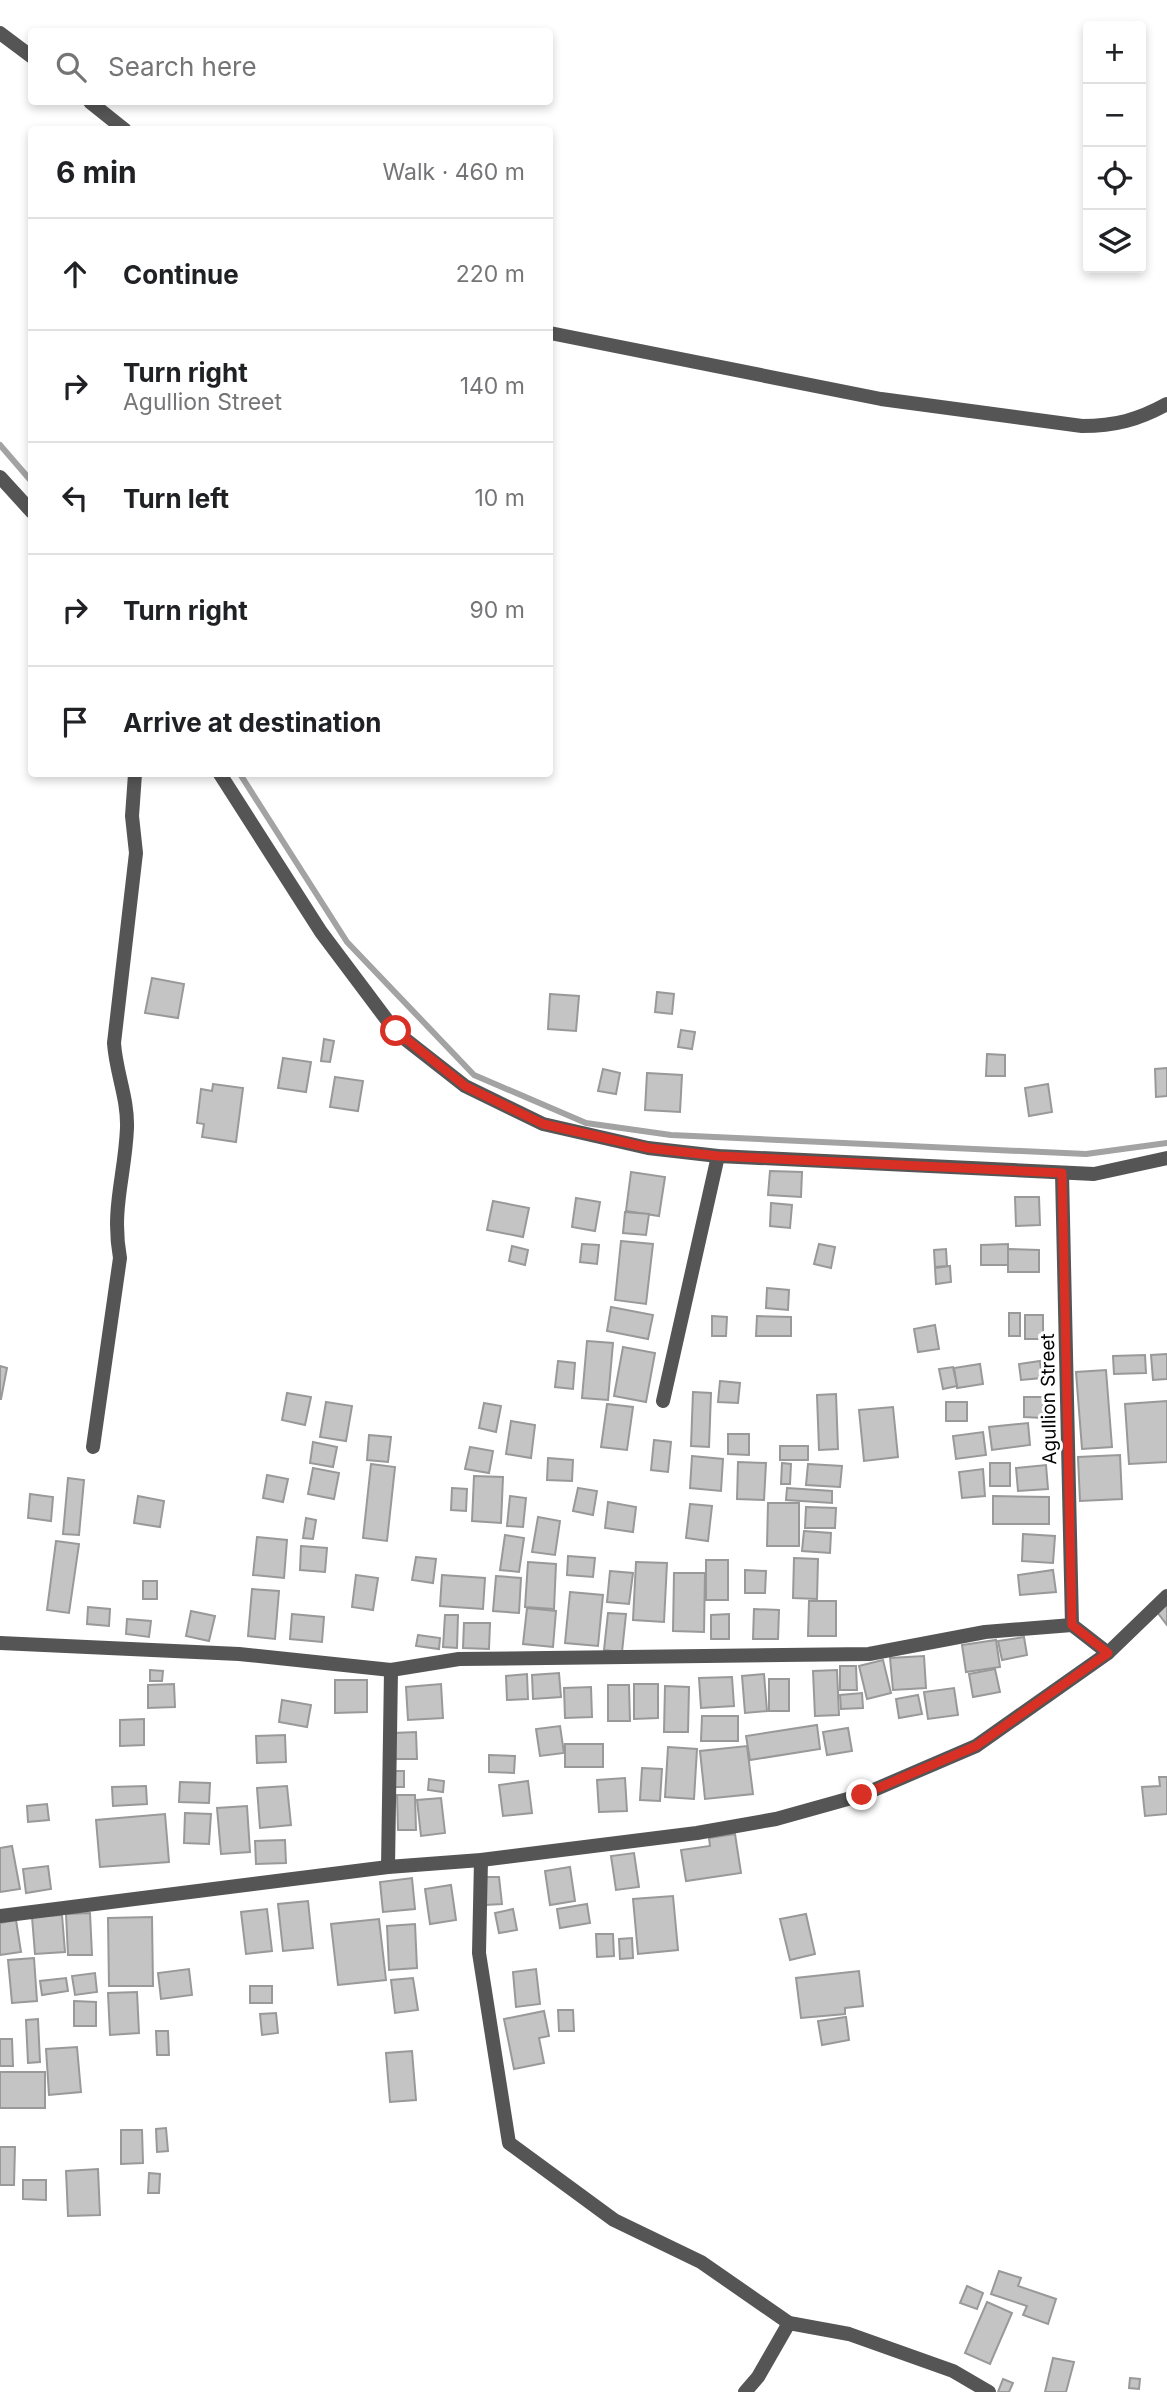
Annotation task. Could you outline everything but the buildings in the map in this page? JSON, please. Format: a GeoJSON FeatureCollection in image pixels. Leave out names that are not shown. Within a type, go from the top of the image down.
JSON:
{"type":"FeatureCollection","features":[{"type":"Feature","properties":{"kind":"street"},"geometry":{"type":"LineString","coordinates":[[0,33],[28,54]]}},
{"type":"Feature","properties":{"kind":"street"},"geometry":{"type":"LineString","coordinates":[[94,105],[120,126]]}},
{"type":"Feature","properties":{"kind":"street"},"geometry":{"type":"LineString","coordinates":[[553,334],[881,399],[1082,426],[1112,426],[1145,416],[1167,404]]}},
{"type":"Feature","properties":{"kind":"street"},"geometry":{"type":"LineString","coordinates":[[0,477],[28,508]]}},
{"type":"Feature","properties":{"kind":"street"},"geometry":{"type":"LineString","coordinates":[[93,1447],[120,1258],[114,1228],[127,1131],[127,1099],[116,1067],[114,1043],[136,853],[132,816],[135,777]]}},
{"type":"Feature","properties":{"kind":"street"},"geometry":{"type":"LineString","coordinates":[[222,777],[321,932],[396,1031],[465,1086],[543,1124],[649,1148],[718,1156],[1094,1174],[1167,1158]]}},
{"type":"Feature","properties":{"kind":"street"},"geometry":{"type":"LineString","coordinates":[[663,1401],[718,1156]]}},
{"type":"Feature","properties":{"kind":"street","name":"Agullion Street"},"geometry":{"type":"LineString","coordinates":[[1062,1173],[1072,1625]]}},
{"type":"Feature","properties":{"kind":"street"},"geometry":{"type":"LineString","coordinates":[[0,1916],[388,1867],[481,1860],[697,1833],[776,1819],[862,1795],[976,1746],[1108,1653],[1167,1596]]}},
{"type":"Feature","properties":{"kind":"street"},"geometry":{"type":"LineString","coordinates":[[0,1643],[239,1654],[391,1670],[458,1659],[869,1654],[985,1632],[1072,1625],[1108,1653]]}},
{"type":"Feature","properties":{"kind":"street"},"geometry":{"type":"LineString","coordinates":[[388,1867],[391,1670]]}},
{"type":"Feature","properties":{"kind":"street"},"geometry":{"type":"LineString","coordinates":[[481,1860],[479,1953],[509,2143],[614,2220],[701,2262],[789,2323],[849,2334],[953,2371],[989,2392]]}},
{"type":"Feature","properties":{"kind":"street"},"geometry":{"type":"LineString","coordinates":[[745,2392],[758,2377],[789,2323]]}},
{"type":"Feature","properties":{"kind":"waterway"},"geometry":{"type":"LineString","coordinates":[[0,445],[28,477]]}},
{"type":"Feature","properties":{"kind":"waterway"},"geometry":{"type":"LineString","coordinates":[[242,777],[347,942],[474,1075],[586,1123],[671,1135],[1086,1154],[1167,1143]]}},
{"type":"Feature","properties":{"kind":"route"},"geometry":{"type":"LineString","coordinates":[[396,1031],[465,1086],[543,1124],[649,1148],[718,1156],[1062,1173],[1072,1625],[1108,1653],[976,1746],[862,1795]]}}]}
